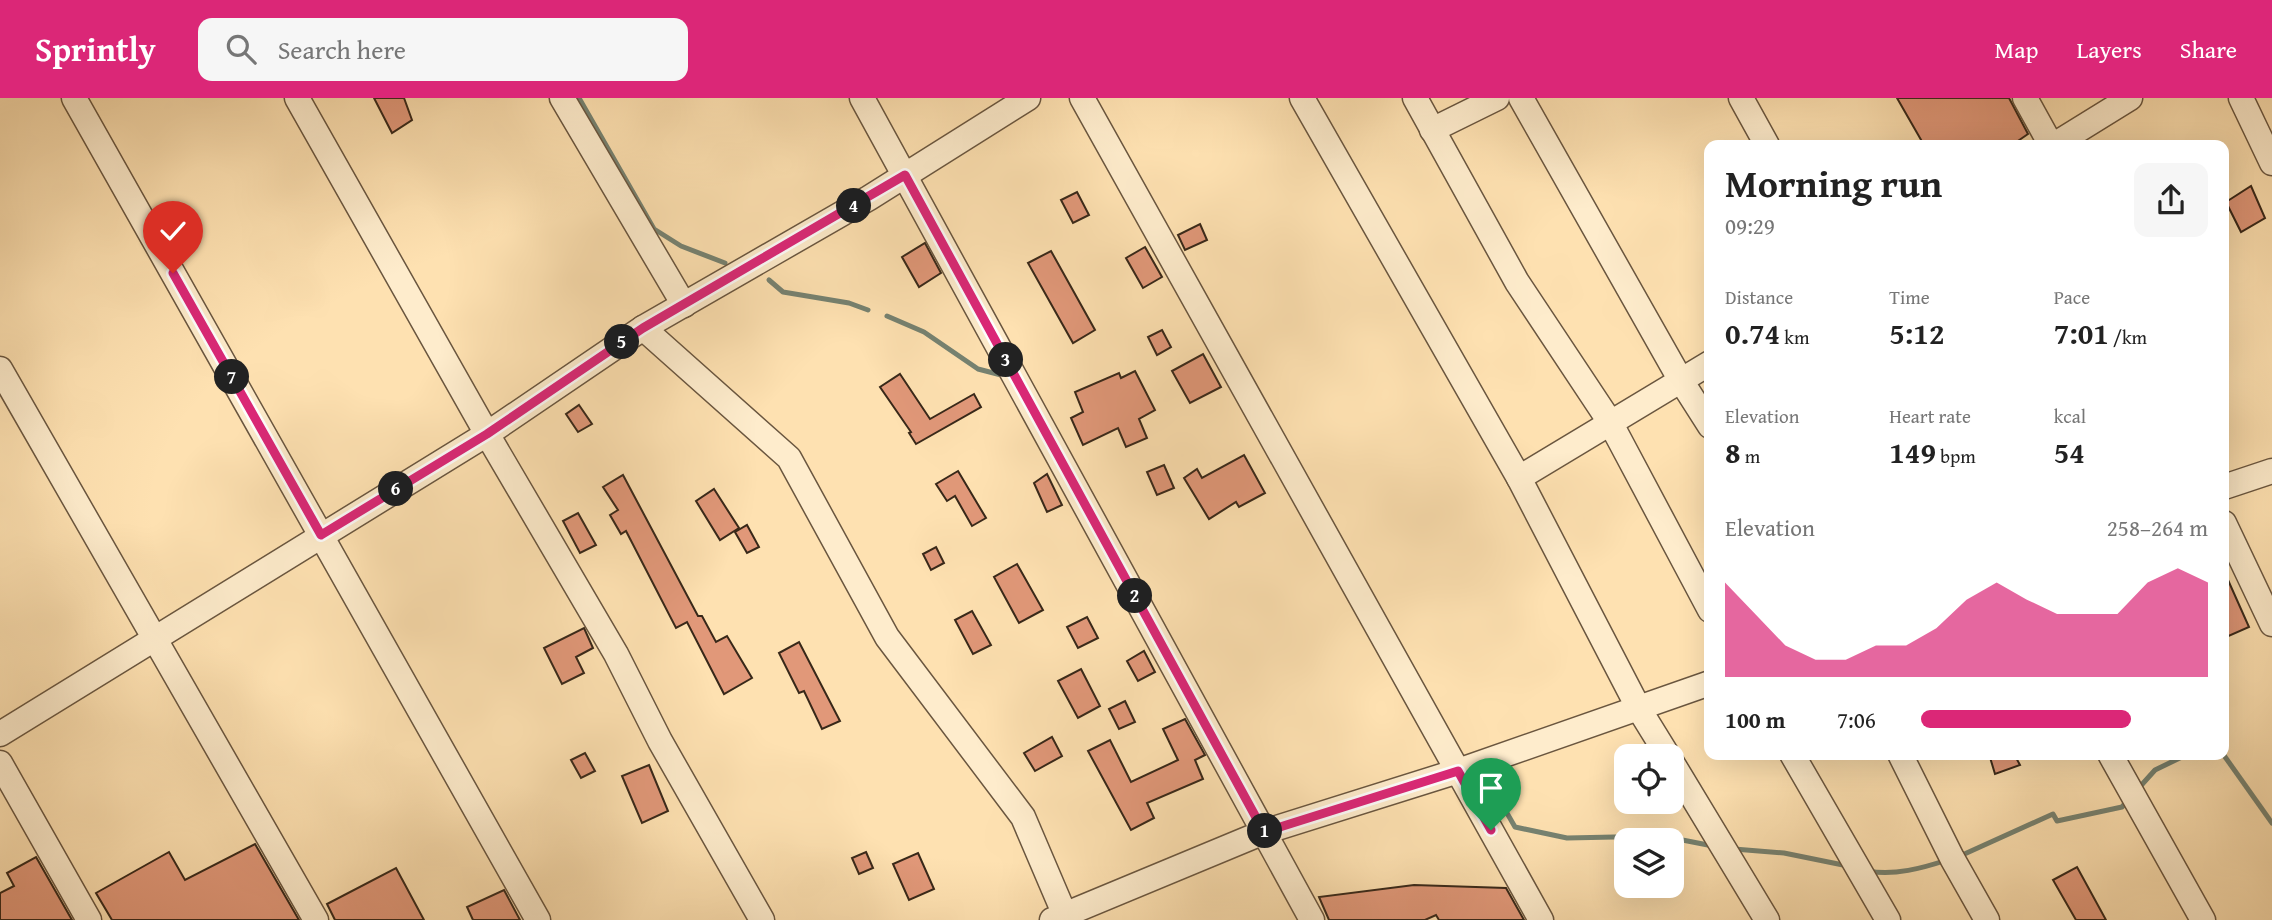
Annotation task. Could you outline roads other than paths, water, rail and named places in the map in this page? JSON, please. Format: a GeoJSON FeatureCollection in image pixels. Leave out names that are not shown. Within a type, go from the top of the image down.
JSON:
{"type":"FeatureCollection","features":[{"type":"Feature","properties":{"kind":"street"},"geometry":{"type":"LineString","coordinates":[[74,98],[538,920]]}},
{"type":"Feature","properties":{"kind":"street"},"geometry":{"type":"LineString","coordinates":[[297,98],[487,434],[616,654],[660,741],[762,920]]}},
{"type":"Feature","properties":{"kind":"street"},"geometry":{"type":"LineString","coordinates":[[562,98],[684,305]]}},
{"type":"Feature","properties":{"kind":"street"},"geometry":{"type":"LineString","coordinates":[[862,98],[1312,920]]}},
{"type":"Feature","properties":{"kind":"street"},"geometry":{"type":"LineString","coordinates":[[0,734],[487,434],[643,328],[905,175],[1028,98]]}},
{"type":"Feature","properties":{"kind":"street"},"geometry":{"type":"LineString","coordinates":[[1082,98],[1542,920]]}},
{"type":"Feature","properties":{"kind":"street"},"geometry":{"type":"LineString","coordinates":[[1303,98],[1519,478],[1639,709],[1661,744]]}},
{"type":"Feature","properties":{"kind":"street"},"geometry":{"type":"LineString","coordinates":[[1415,98],[1517,282],[1610,422],[1704,599]]}},
{"type":"Feature","properties":{"kind":"street"},"geometry":{"type":"LineString","coordinates":[[1432,130],[1497,98]]}},
{"type":"Feature","properties":{"kind":"street"},"geometry":{"type":"LineString","coordinates":[[1521,98],[1704,417]]}},
{"type":"Feature","properties":{"kind":"street"},"geometry":{"type":"LineString","coordinates":[[1741,98],[1764,140]]}},
{"type":"Feature","properties":{"kind":"street"},"geometry":{"type":"LineString","coordinates":[[2025,98],[2049,140]]}},
{"type":"Feature","properties":{"kind":"street"},"geometry":{"type":"LineString","coordinates":[[2060,140],[2130,98]]}},
{"type":"Feature","properties":{"kind":"street"},"geometry":{"type":"LineString","coordinates":[[2241,98],[2272,163]]}},
{"type":"Feature","properties":{"kind":"street"},"geometry":{"type":"LineString","coordinates":[[643,328],[789,458],[887,636],[1023,817],[1061,918],[1264,832],[1458,771],[1704,685]]}},
{"type":"Feature","properties":{"kind":"street"},"geometry":{"type":"LineString","coordinates":[[1519,478],[1704,366]]}},
{"type":"Feature","properties":{"kind":"street"},"geometry":{"type":"LineString","coordinates":[[0,369],[316,920]]}},
{"type":"Feature","properties":{"kind":"street"},"geometry":{"type":"LineString","coordinates":[[2229,485],[2272,471]]}},
{"type":"Feature","properties":{"kind":"street"},"geometry":{"type":"LineString","coordinates":[[2229,534],[2272,624]]}},
{"type":"Feature","properties":{"kind":"street"},"geometry":{"type":"LineString","coordinates":[[1795,760],[1888,920]]}},
{"type":"Feature","properties":{"kind":"street"},"geometry":{"type":"LineString","coordinates":[[1903,760],[1952,858],[1987,920]]}},
{"type":"Feature","properties":{"kind":"street"},"geometry":{"type":"LineString","coordinates":[[2113,760],[2203,920]]}},
{"type":"Feature","properties":{"kind":"street"},"geometry":{"type":"LineString","coordinates":[[0,763],[89,920]]}},
{"type":"Feature","properties":{"kind":"street"},"geometry":{"type":"LineString","coordinates":[[1684,783],[1767,920]]}},
{"type":"Feature","properties":{"kind":"waterway"},"geometry":{"type":"LineString","coordinates":[[579,98],[654,229],[681,246],[725,263]]}},
{"type":"Feature","properties":{"kind":"waterway"},"geometry":{"type":"LineString","coordinates":[[769,280],[783,292],[849,303],[868,310]]}},
{"type":"Feature","properties":{"kind":"waterway"},"geometry":{"type":"LineString","coordinates":[[887,316],[924,332],[978,369],[1005,376]]}},
{"type":"Feature","properties":{"kind":"waterway"},"geometry":{"type":"LineString","coordinates":[[2137,790],[2155,770],[2176,760]]}},
{"type":"Feature","properties":{"kind":"waterway"},"geometry":{"type":"LineString","coordinates":[[2227,760],[2272,823]]}},
{"type":"Feature","properties":{"kind":"waterway"},"geometry":{"type":"LineString","coordinates":[[1477,773],[1492,787],[1515,827],[1567,838],[1662,836],[1713,846]]}},
{"type":"Feature","properties":{"kind":"waterway"},"geometry":{"type":"LineString","coordinates":[[1960,856],[2053,814],[2057,821],[2122,807],[2128,800]]}},
{"type":"Feature","properties":{"kind":"waterway"},"geometry":{"type":"LineString","coordinates":[[1734,849],[1784,853],[1848,866]]}},
{"type":"Feature","properties":{"kind":"waterway"},"geometry":{"type":"LineString","coordinates":[[1868,871],[1898,872],[1947,860]]}}]}
